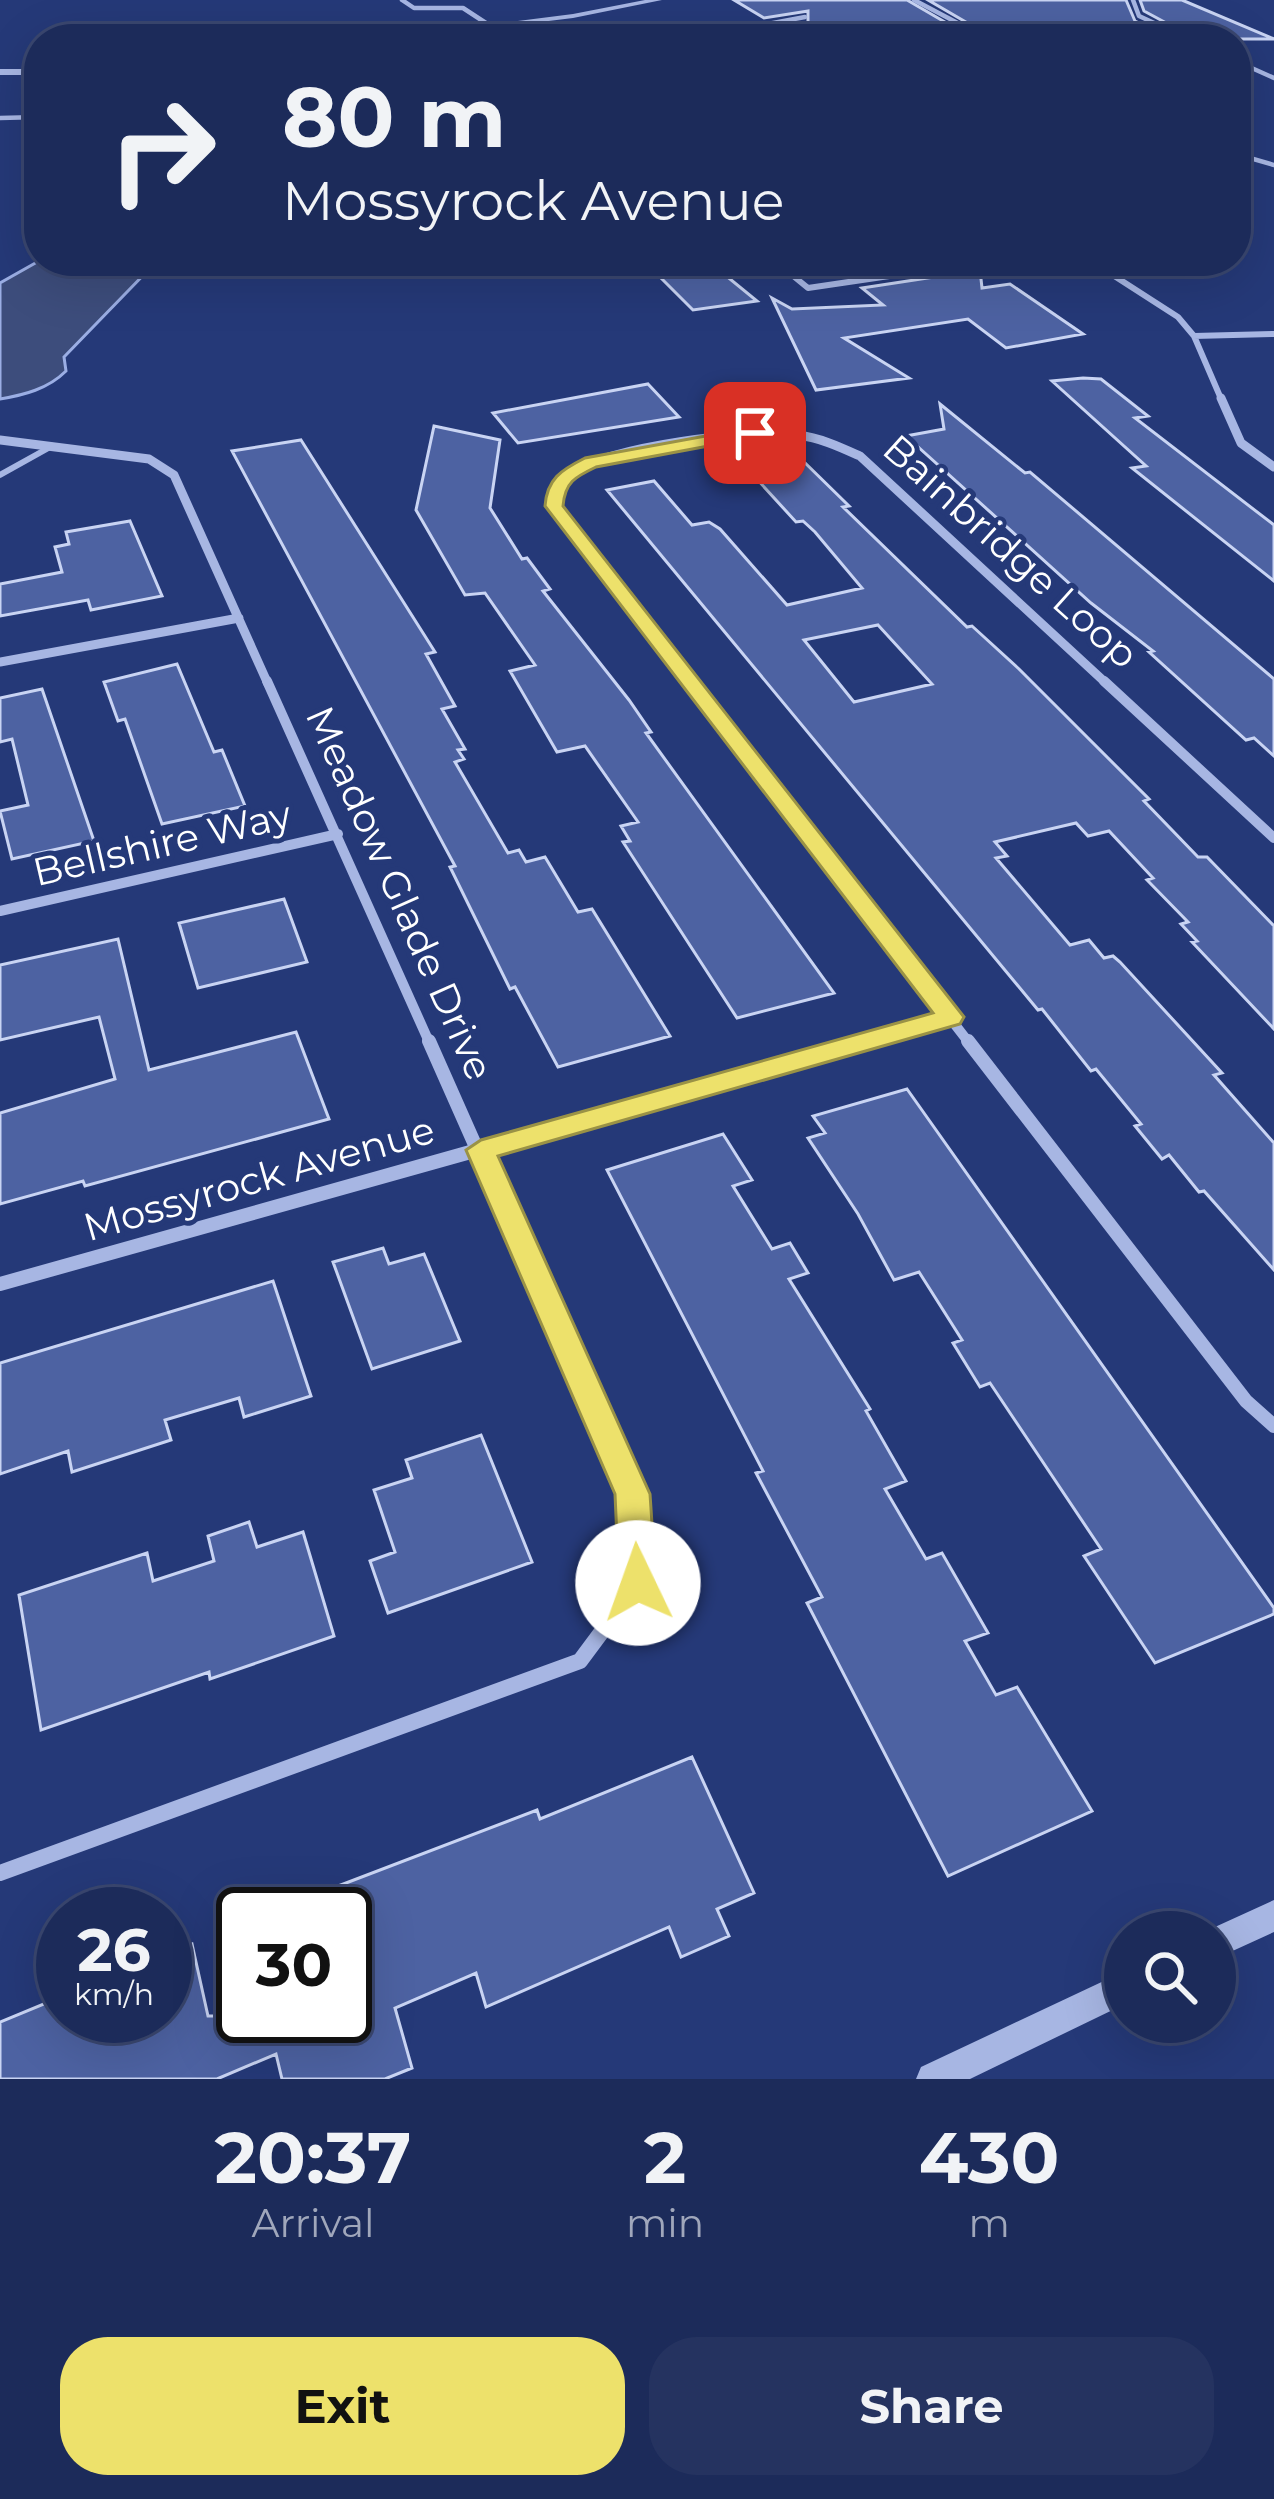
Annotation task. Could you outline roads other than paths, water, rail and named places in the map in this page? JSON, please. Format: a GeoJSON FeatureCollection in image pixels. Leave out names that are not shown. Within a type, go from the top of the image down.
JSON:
{"type":"FeatureCollection","features":[{"type":"Feature","properties":{"kind":"street"},"geometry":{"type":"LineString","coordinates":[[516,24],[658,0]]}},
{"type":"Feature","properties":{"kind":"street"},"geometry":{"type":"LineString","coordinates":[[914,0],[960,24]]}},
{"type":"Feature","properties":{"kind":"street"},"geometry":{"type":"LineString","coordinates":[[1133,0],[1139,16],[1156,24]]}},
{"type":"Feature","properties":{"kind":"street"},"geometry":{"type":"LineString","coordinates":[[767,24],[805,17]]}},
{"type":"Feature","properties":{"kind":"street"},"geometry":{"type":"LineString","coordinates":[[794,276],[808,288],[889,276]]}},
{"type":"Feature","properties":{"kind":"street"},"geometry":{"type":"LineString","coordinates":[[1114,276],[1178,317],[1194,336],[1241,443],[1274,467]]}},
{"type":"Feature","properties":{"kind":"street"},"geometry":{"type":"LineString","coordinates":[[1194,336],[1274,334]]}},
{"type":"Feature","properties":{"kind":"street","name":"Bainbridge Loop"},"geometry":{"type":"LineString","coordinates":[[1274,838],[860,456],[838,442],[803,434],[755,433],[591,462],[569,473],[556,487],[554,506],[1246,1402],[1274,1426]]}},
{"type":"Feature","properties":{"kind":"street","name":"Meadow Glade Drive"},"geometry":{"type":"LineString","coordinates":[[0,440],[149,459],[174,475],[632,1494],[638,1583],[580,1661],[0,1873]]}},
{"type":"Feature","properties":{"kind":"street"},"geometry":{"type":"LineString","coordinates":[[0,662],[239,618]]}},
{"type":"Feature","properties":{"kind":"street","name":"Bellshire Way"},"geometry":{"type":"LineString","coordinates":[[0,911],[338,834]]}},
{"type":"Feature","properties":{"kind":"street","name":"Mossyrock Avenue"},"geometry":{"type":"LineString","coordinates":[[0,1284],[951,1017]]}},
{"type":"Feature","properties":{"kind":"street"},"geometry":{"type":"LineString","coordinates":[[1236,1933],[1274,1916]]}},
{"type":"Feature","properties":{"kind":"street"},"geometry":{"type":"LineString","coordinates":[[933,2079],[1104,1997]]}},
{"type":"Feature","properties":{"kind":"lane"},"geometry":{"type":"LineString","coordinates":[[402,0],[414,8],[463,8],[486,24]]}},
{"type":"Feature","properties":{"kind":"lane"},"geometry":{"type":"LineString","coordinates":[[0,475],[52,446]]}},
{"type":"Feature","properties":{"kind":"water"},"geometry":{"type":"Polygon","coordinates":[[[24,269],[24,276],[142,276],[64,357],[66,371],[35,390],[0,399],[0,283],[24,269]]]}}]}
